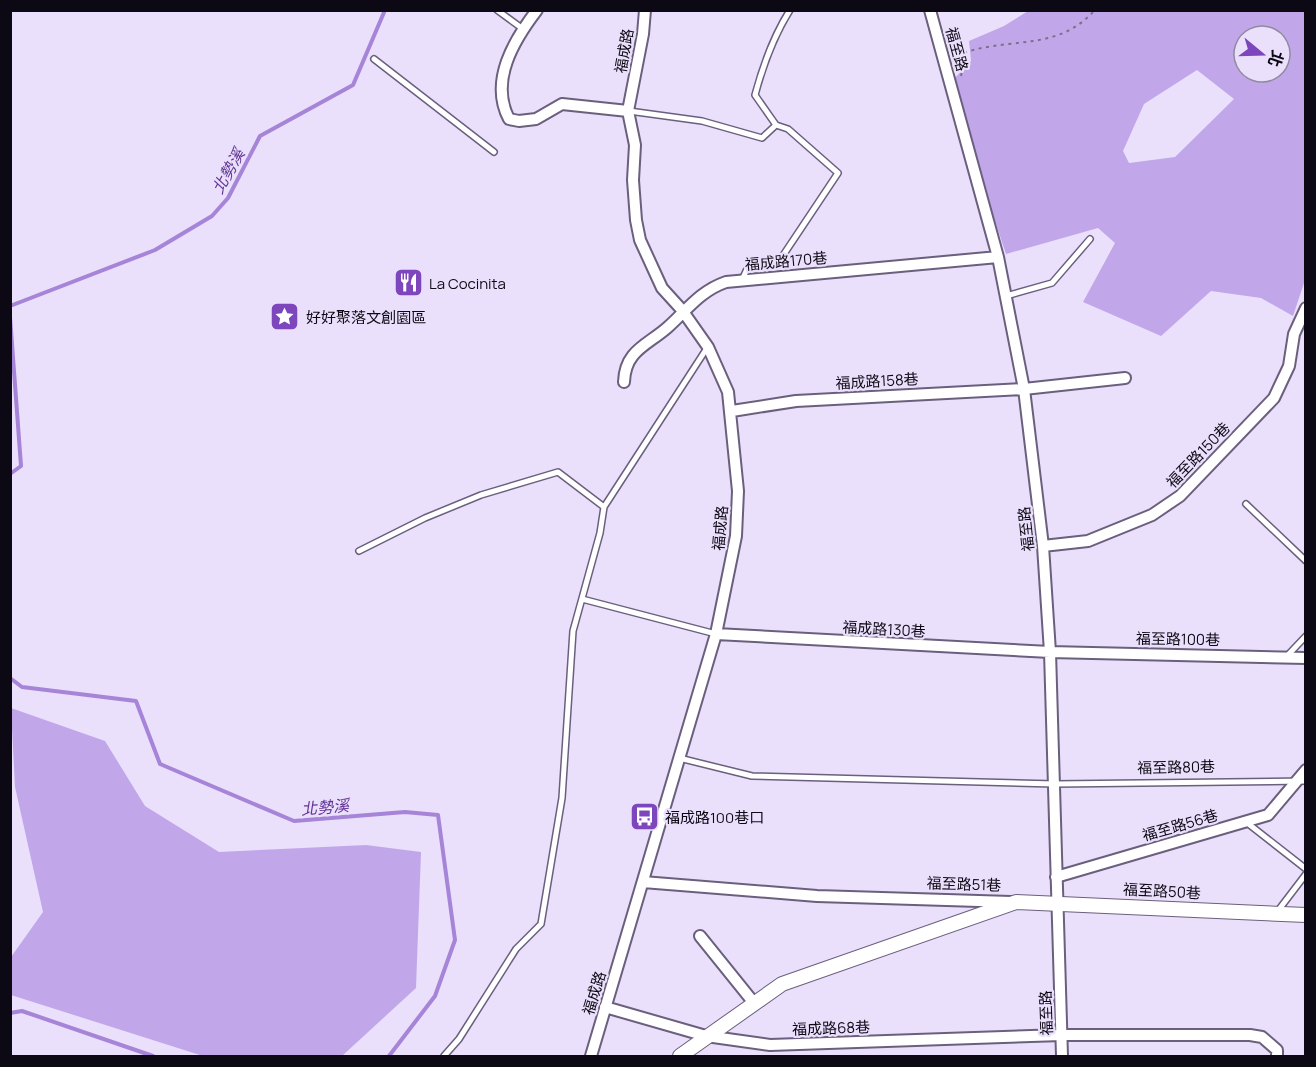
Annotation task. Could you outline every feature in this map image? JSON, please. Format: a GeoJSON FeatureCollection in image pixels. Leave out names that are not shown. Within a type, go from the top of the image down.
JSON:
{"type":"FeatureCollection","features":[{"type":"Feature","properties":{"kind":"street"},"geometry":{"type":"LineString","coordinates":[[537,10],[523,29],[506,60],[503,97],[509,119],[519,122],[536,118],[562,104],[628,111]]}},
{"type":"Feature","properties":{"kind":"street","name":"福成路"},"geometry":{"type":"LineString","coordinates":[[591,1056],[677,758],[716,634],[736,536],[738,491],[732,411],[721,371],[708,347],[682,310],[662,288],[640,240],[633,180],[635,146],[628,111],[643,34],[645,10]]}},
{"type":"Feature","properties":{"kind":"street","name":"福至路"},"geometry":{"type":"LineString","coordinates":[[930,10],[998,257],[1024,389],[1043,546],[1050,652],[1062,1056]]}},
{"type":"Feature","properties":{"kind":"street","name":"福成路170巷"},"geometry":{"type":"LineString","coordinates":[[624,382],[624,371],[644,343],[667,328],[682,310],[710,288],[742,280],[998,257]]}},
{"type":"Feature","properties":{"kind":"street","name":"福至路150巷"},"geometry":{"type":"LineString","coordinates":[[1043,546],[1088,541],[1152,515],[1180,496],[1274,398],[1289,366],[1294,334],[1305,308]]}},
{"type":"Feature","properties":{"kind":"street","name":"福成路158巷"},"geometry":{"type":"LineString","coordinates":[[732,411],[796,400],[1024,389],[1125,378]]}},
{"type":"Feature","properties":{"kind":"street","name":"福成路130巷"},"geometry":{"type":"LineString","coordinates":[[716,634],[1050,652]]}},
{"type":"Feature","properties":{"kind":"street","name":"福至路100巷"},"geometry":{"type":"LineString","coordinates":[[1050,652],[1305,658]]}},
{"type":"Feature","properties":{"kind":"street"},"geometry":{"type":"LineString","coordinates":[[1302,780],[1305,770]]}},
{"type":"Feature","properties":{"kind":"street","name":"福至路56巷"},"geometry":{"type":"LineString","coordinates":[[1056,877],[1268,815],[1302,780]]}},
{"type":"Feature","properties":{"kind":"street","name":"福至路51巷"},"geometry":{"type":"LineString","coordinates":[[643,882],[817,896],[1016,902]]}},
{"type":"Feature","properties":{"kind":"street","name":"福至路51巷"},"geometry":{"type":"LineString","coordinates":[[680,1056],[782,984],[1016,902]]}},
{"type":"Feature","properties":{"kind":"street","name":"福至路50巷"},"geometry":{"type":"LineString","coordinates":[[1016,902],[1305,915]]}},
{"type":"Feature","properties":{"kind":"street"},"geometry":{"type":"LineString","coordinates":[[700,936],[754,1003]]}},
{"type":"Feature","properties":{"kind":"street","name":"福成路68巷"},"geometry":{"type":"LineString","coordinates":[[606,1007],[706,1036],[770,1045],[1062,1035],[1250,1035],[1262,1037],[1277,1050],[1277,1056]]}},
{"type":"Feature","properties":{"kind":"lane"},"geometry":{"type":"LineString","coordinates":[[497,10],[523,29]]}},
{"type":"Feature","properties":{"kind":"lane"},"geometry":{"type":"LineString","coordinates":[[742,280],[747,269],[773,263],[782,257],[838,173],[788,129],[776,124],[755,95],[764,58],[774,44],[779,27],[790,10]]}},
{"type":"Feature","properties":{"kind":"lane"},"geometry":{"type":"LineString","coordinates":[[374,58],[494,153]]}},
{"type":"Feature","properties":{"kind":"lane"},"geometry":{"type":"LineString","coordinates":[[628,111],[702,121],[762,138],[776,124]]}},
{"type":"Feature","properties":{"kind":"lane"},"geometry":{"type":"LineString","coordinates":[[1006,296],[1052,283],[1090,239]]}},
{"type":"Feature","properties":{"kind":"lane"},"geometry":{"type":"LineString","coordinates":[[444,1056],[459,1039],[516,949],[541,924],[562,798],[573,631],[600,533],[604,507],[708,347]]}},
{"type":"Feature","properties":{"kind":"lane"},"geometry":{"type":"LineString","coordinates":[[360,551],[425,518],[462,503],[558,472],[604,507]]}},
{"type":"Feature","properties":{"kind":"lane"},"geometry":{"type":"LineString","coordinates":[[1246,504],[1305,561]]}},
{"type":"Feature","properties":{"kind":"lane"},"geometry":{"type":"LineString","coordinates":[[582,598],[716,634]]}},
{"type":"Feature","properties":{"kind":"lane"},"geometry":{"type":"LineString","coordinates":[[1285,658],[1305,636]]}},
{"type":"Feature","properties":{"kind":"lane","name":"福至路80巷"},"geometry":{"type":"LineString","coordinates":[[677,758],[752,776],[1055,784],[1302,780]]}},
{"type":"Feature","properties":{"kind":"lane"},"geometry":{"type":"LineString","coordinates":[[1245,822],[1305,869]]}},
{"type":"Feature","properties":{"kind":"lane"},"geometry":{"type":"LineString","coordinates":[[1276,913],[1305,874]]}},
{"type":"Feature","properties":{"kind":"path"},"geometry":{"type":"LineString","coordinates":[[955,102],[966,52],[986,46],[1048,39],[1069,33],[1082,25],[1095,10]]}},
{"type":"Feature","properties":{"kind":"shaded area"},"geometry":{"type":"Polygon","coordinates":[[[1028,11],[1305,11],[1306,277],[1293,316],[1261,298],[1211,291],[1161,336],[1083,302],[1115,243],[1098,228],[1006,254],[949,84],[971,61],[969,41],[1004,26],[1028,11]],[[1197,70],[1144,104],[1123,151],[1129,163],[1175,157],[1234,99],[1197,70]]]}},
{"type":"Feature","properties":{"kind":"shaded area"},"geometry":{"type":"Polygon","coordinates":[[[11,708],[105,741],[145,806],[219,852],[366,845],[421,852],[416,988],[342,1056],[203,1056],[11,995],[11,957],[43,912],[15,787],[11,708]]]}},
{"type":"Feature","properties":{"kind":"waterway","name":"北勢溪"},"geometry":{"type":"LineString","coordinates":[[10,306],[155,250],[212,216],[228,198],[260,136],[353,85],[385,10]]}},
{"type":"Feature","properties":{"kind":"waterway","name":"北勢溪"},"geometry":{"type":"LineString","coordinates":[[10,317],[21,466],[10,474]]}},
{"type":"Feature","properties":{"kind":"waterway","name":"北勢溪"},"geometry":{"type":"LineString","coordinates":[[10,678],[22,687],[136,701],[160,764],[294,821],[405,812],[438,815],[455,940],[435,996],[389,1056]]}},
{"type":"Feature","properties":{"kind":"waterway","name":"北勢溪"},"geometry":{"type":"LineString","coordinates":[[10,1013],[22,1011],[153,1056]]}},
{"type":"Feature","properties":{"kind":"place","name":"La Cocinita"},"geometry":{"type":"Point","coordinates":[408,283]}},
{"type":"Feature","properties":{"kind":"place","name":"好好聚落文創園區"},"geometry":{"type":"Point","coordinates":[285,317]}},
{"type":"Feature","properties":{"kind":"place","name":"福成路100巷口"},"geometry":{"type":"Point","coordinates":[644,817]}}]}
